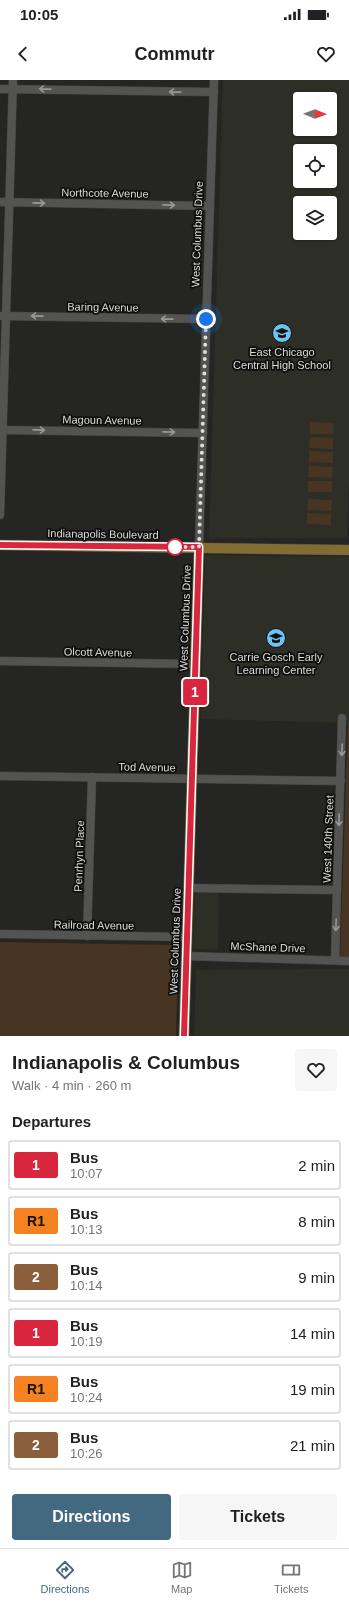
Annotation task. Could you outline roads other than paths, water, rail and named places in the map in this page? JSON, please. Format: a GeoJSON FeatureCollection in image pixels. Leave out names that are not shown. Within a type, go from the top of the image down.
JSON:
{"type":"FeatureCollection","features":[{"type":"Feature","properties":{"kind":"main road","name":"Indianapolis Boulevard"},"geometry":{"type":"LineString","coordinates":[[0,545],[349,550]]}},
{"type":"Feature","properties":{"kind":"main road","name":"West Columbus Drive"},"geometry":{"type":"LineString","coordinates":[[184,1036],[199,547]]}},
{"type":"Feature","properties":{"kind":"street"},"geometry":{"type":"LineString","coordinates":[[0,514],[3,316],[10,202],[13,80]]}},
{"type":"Feature","properties":{"kind":"street","name":"West Columbus Drive"},"geometry":{"type":"LineString","coordinates":[[199,547],[214,80]]}},
{"type":"Feature","properties":{"kind":"street"},"geometry":{"type":"LineString","coordinates":[[0,89],[214,92]]}},
{"type":"Feature","properties":{"kind":"street","name":"Northcote Avenue"},"geometry":{"type":"LineString","coordinates":[[0,202],[210,206]]}},
{"type":"Feature","properties":{"kind":"street","name":"Baring Avenue"},"geometry":{"type":"LineString","coordinates":[[3,316],[206,319]]}},
{"type":"Feature","properties":{"kind":"street","name":"Magoun Avenue"},"geometry":{"type":"LineString","coordinates":[[1,430],[203,432]]}},
{"type":"Feature","properties":{"kind":"street","name":"Olcott Avenue"},"geometry":{"type":"LineString","coordinates":[[0,661],[196,664]]}},
{"type":"Feature","properties":{"kind":"street","name":"West 140th Street"},"geometry":{"type":"LineString","coordinates":[[335,960],[342,718]]}},
{"type":"Feature","properties":{"kind":"street","name":"Tod Avenue"},"geometry":{"type":"LineString","coordinates":[[0,776],[341,781]]}},
{"type":"Feature","properties":{"kind":"street","name":"Penrhyn Place"},"geometry":{"type":"LineString","coordinates":[[87,936],[92,777]]}},
{"type":"Feature","properties":{"kind":"street"},"geometry":{"type":"LineString","coordinates":[[188,888],[337,890]]}},
{"type":"Feature","properties":{"kind":"street","name":"Railroad Avenue"},"geometry":{"type":"LineString","coordinates":[[0,934],[187,937]]}},
{"type":"Feature","properties":{"kind":"street","name":"McShane Drive"},"geometry":{"type":"LineString","coordinates":[[186,956],[349,961]]}},
{"type":"Feature","properties":{"kind":"place","name":"East Chicago Central High School"},"geometry":{"type":"Point","coordinates":[282,333]}},
{"type":"Feature","properties":{"kind":"place","name":"Carrie Gosch Early Learning Center"},"geometry":{"type":"Point","coordinates":[276,638]}}]}
